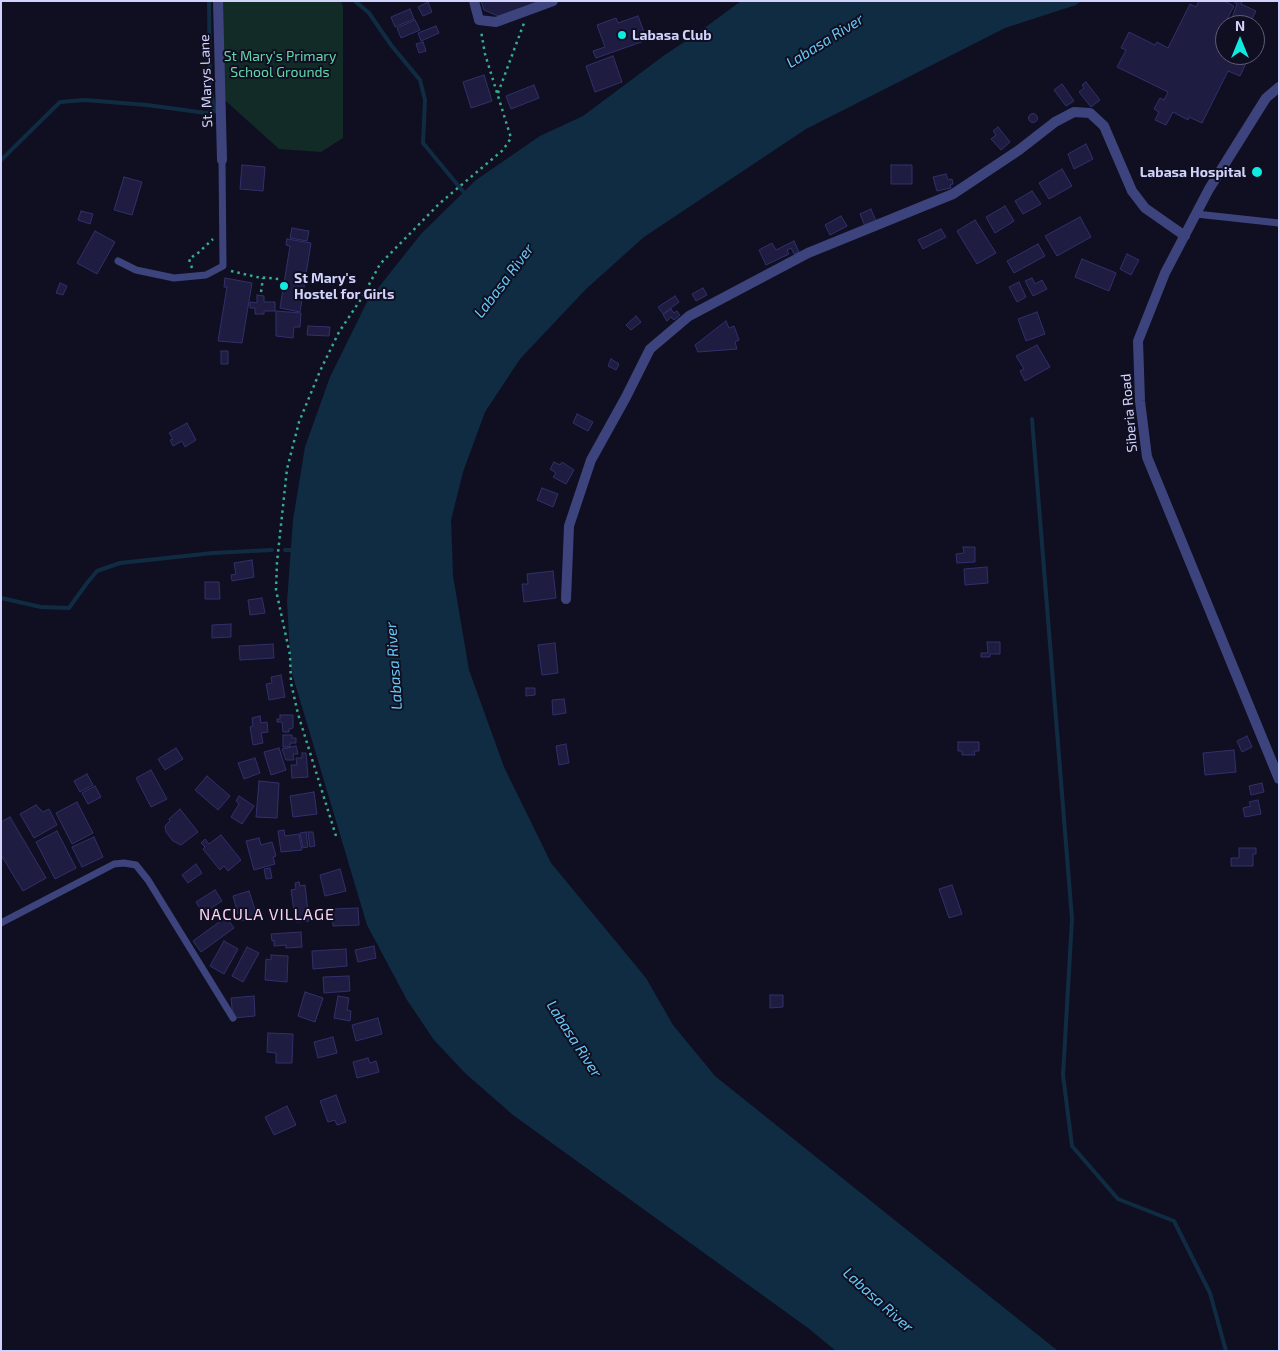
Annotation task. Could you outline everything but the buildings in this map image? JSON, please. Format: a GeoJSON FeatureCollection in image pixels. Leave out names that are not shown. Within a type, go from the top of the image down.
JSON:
{"type":"FeatureCollection","features":[{"type":"Feature","properties":{"kind":"street","name":"St. Marys Lane"},"geometry":{"type":"LineString","coordinates":[[218,1],[222,160]]}},
{"type":"Feature","properties":{"kind":"street"},"geometry":{"type":"LineString","coordinates":[[474,1],[479,20],[496,22],[553,1]]}},
{"type":"Feature","properties":{"kind":"street","name":"Siberia Road"},"geometry":{"type":"LineString","coordinates":[[1279,87],[1266,98],[1209,189],[1166,273],[1138,341],[1140,401],[1147,457],[1279,779]]}},
{"type":"Feature","properties":{"kind":"street"},"geometry":{"type":"LineString","coordinates":[[566,599],[569,526],[591,460],[650,349],[689,316],[808,253],[953,194],[1020,150],[1055,122],[1074,112],[1090,113],[1104,126],[1132,191],[1145,208],[1185,236]]}},
{"type":"Feature","properties":{"kind":"lane"},"geometry":{"type":"LineString","coordinates":[[118,261],[136,270],[174,278],[206,275],[224,266],[222,160]]}},
{"type":"Feature","properties":{"kind":"lane"},"geometry":{"type":"LineString","coordinates":[[1196,214],[1279,223]]}},
{"type":"Feature","properties":{"kind":"lane"},"geometry":{"type":"LineString","coordinates":[[1,923],[114,864],[124,862],[136,865],[148,880],[233,1018]]}},
{"type":"Feature","properties":{"kind":"path"},"geometry":{"type":"LineString","coordinates":[[498,94],[528,10]]}},
{"type":"Feature","properties":{"kind":"path"},"geometry":{"type":"LineString","coordinates":[[336,836],[298,714],[291,683],[290,655],[276,590],[277,562],[287,469],[299,422],[320,371],[339,332],[363,296],[380,264],[440,203],[504,150],[511,138],[485,54],[479,20]]}},
{"type":"Feature","properties":{"kind":"path"},"geometry":{"type":"LineString","coordinates":[[198,276],[190,266],[189,259],[224,229]]}},
{"type":"Feature","properties":{"kind":"path"},"geometry":{"type":"LineString","coordinates":[[224,266],[229,270],[263,278],[279,279]]}},
{"type":"Feature","properties":{"kind":"path"},"geometry":{"type":"LineString","coordinates":[[262,292],[263,278]]}},
{"type":"Feature","properties":{"kind":"green space","name":"St Mary's Primary School Grounds"},"geometry":{"type":"Polygon","coordinates":[[[216,1],[341,1],[343,7],[343,138],[321,152],[279,149],[217,93],[216,1]]]}},
{"type":"Feature","properties":{"kind":"water","name":"Labasa River"},"geometry":{"type":"Polygon","coordinates":[[[741,1],[1081,1],[1076,5],[1005,28],[806,129],[644,237],[586,289],[520,359],[485,412],[463,472],[451,520],[453,576],[469,670],[504,767],[551,863],[646,978],[673,1025],[715,1076],[1058,1351],[836,1351],[808,1328],[513,1115],[465,1073],[434,1040],[407,1000],[367,925],[291,670],[287,602],[293,520],[305,447],[330,377],[367,302],[421,234],[476,180],[540,136],[583,116],[741,1]]]}},
{"type":"Feature","properties":{"kind":"waterway"},"geometry":{"type":"LineString","coordinates":[[1,160],[60,102],[85,100],[147,105],[206,113],[215,111],[210,89],[209,1]]}},
{"type":"Feature","properties":{"kind":"waterway"},"geometry":{"type":"LineString","coordinates":[[355,1],[369,13],[391,45],[420,80],[425,100],[423,143],[466,195]]}},
{"type":"Feature","properties":{"kind":"waterway"},"geometry":{"type":"LineString","coordinates":[[1032,419],[1072,919],[1063,1075],[1072,1146],[1118,1199],[1174,1221],[1210,1293],[1226,1351]]}},
{"type":"Feature","properties":{"kind":"waterway"},"geometry":{"type":"LineString","coordinates":[[1,598],[41,607],[69,608],[97,571],[120,563],[213,553],[272,550]]}},
{"type":"Feature","properties":{"kind":"waterway"},"geometry":{"type":"LineString","coordinates":[[285,550],[291,550]]}},
{"type":"Feature","properties":{"kind":"place","name":"Labasa Club"},"geometry":{"type":"Point","coordinates":[622,35]}},
{"type":"Feature","properties":{"kind":"place","name":"Labasa Hospital"},"geometry":{"type":"Point","coordinates":[1257,172]}},
{"type":"Feature","properties":{"kind":"place","name":"St Mary's Hostel for Girls"},"geometry":{"type":"Point","coordinates":[284,286]}},
{"type":"Feature","properties":{"kind":"district","name":"NACULA VILLAGE"},"geometry":{"type":"Point","coordinates":[267,915]}}]}
